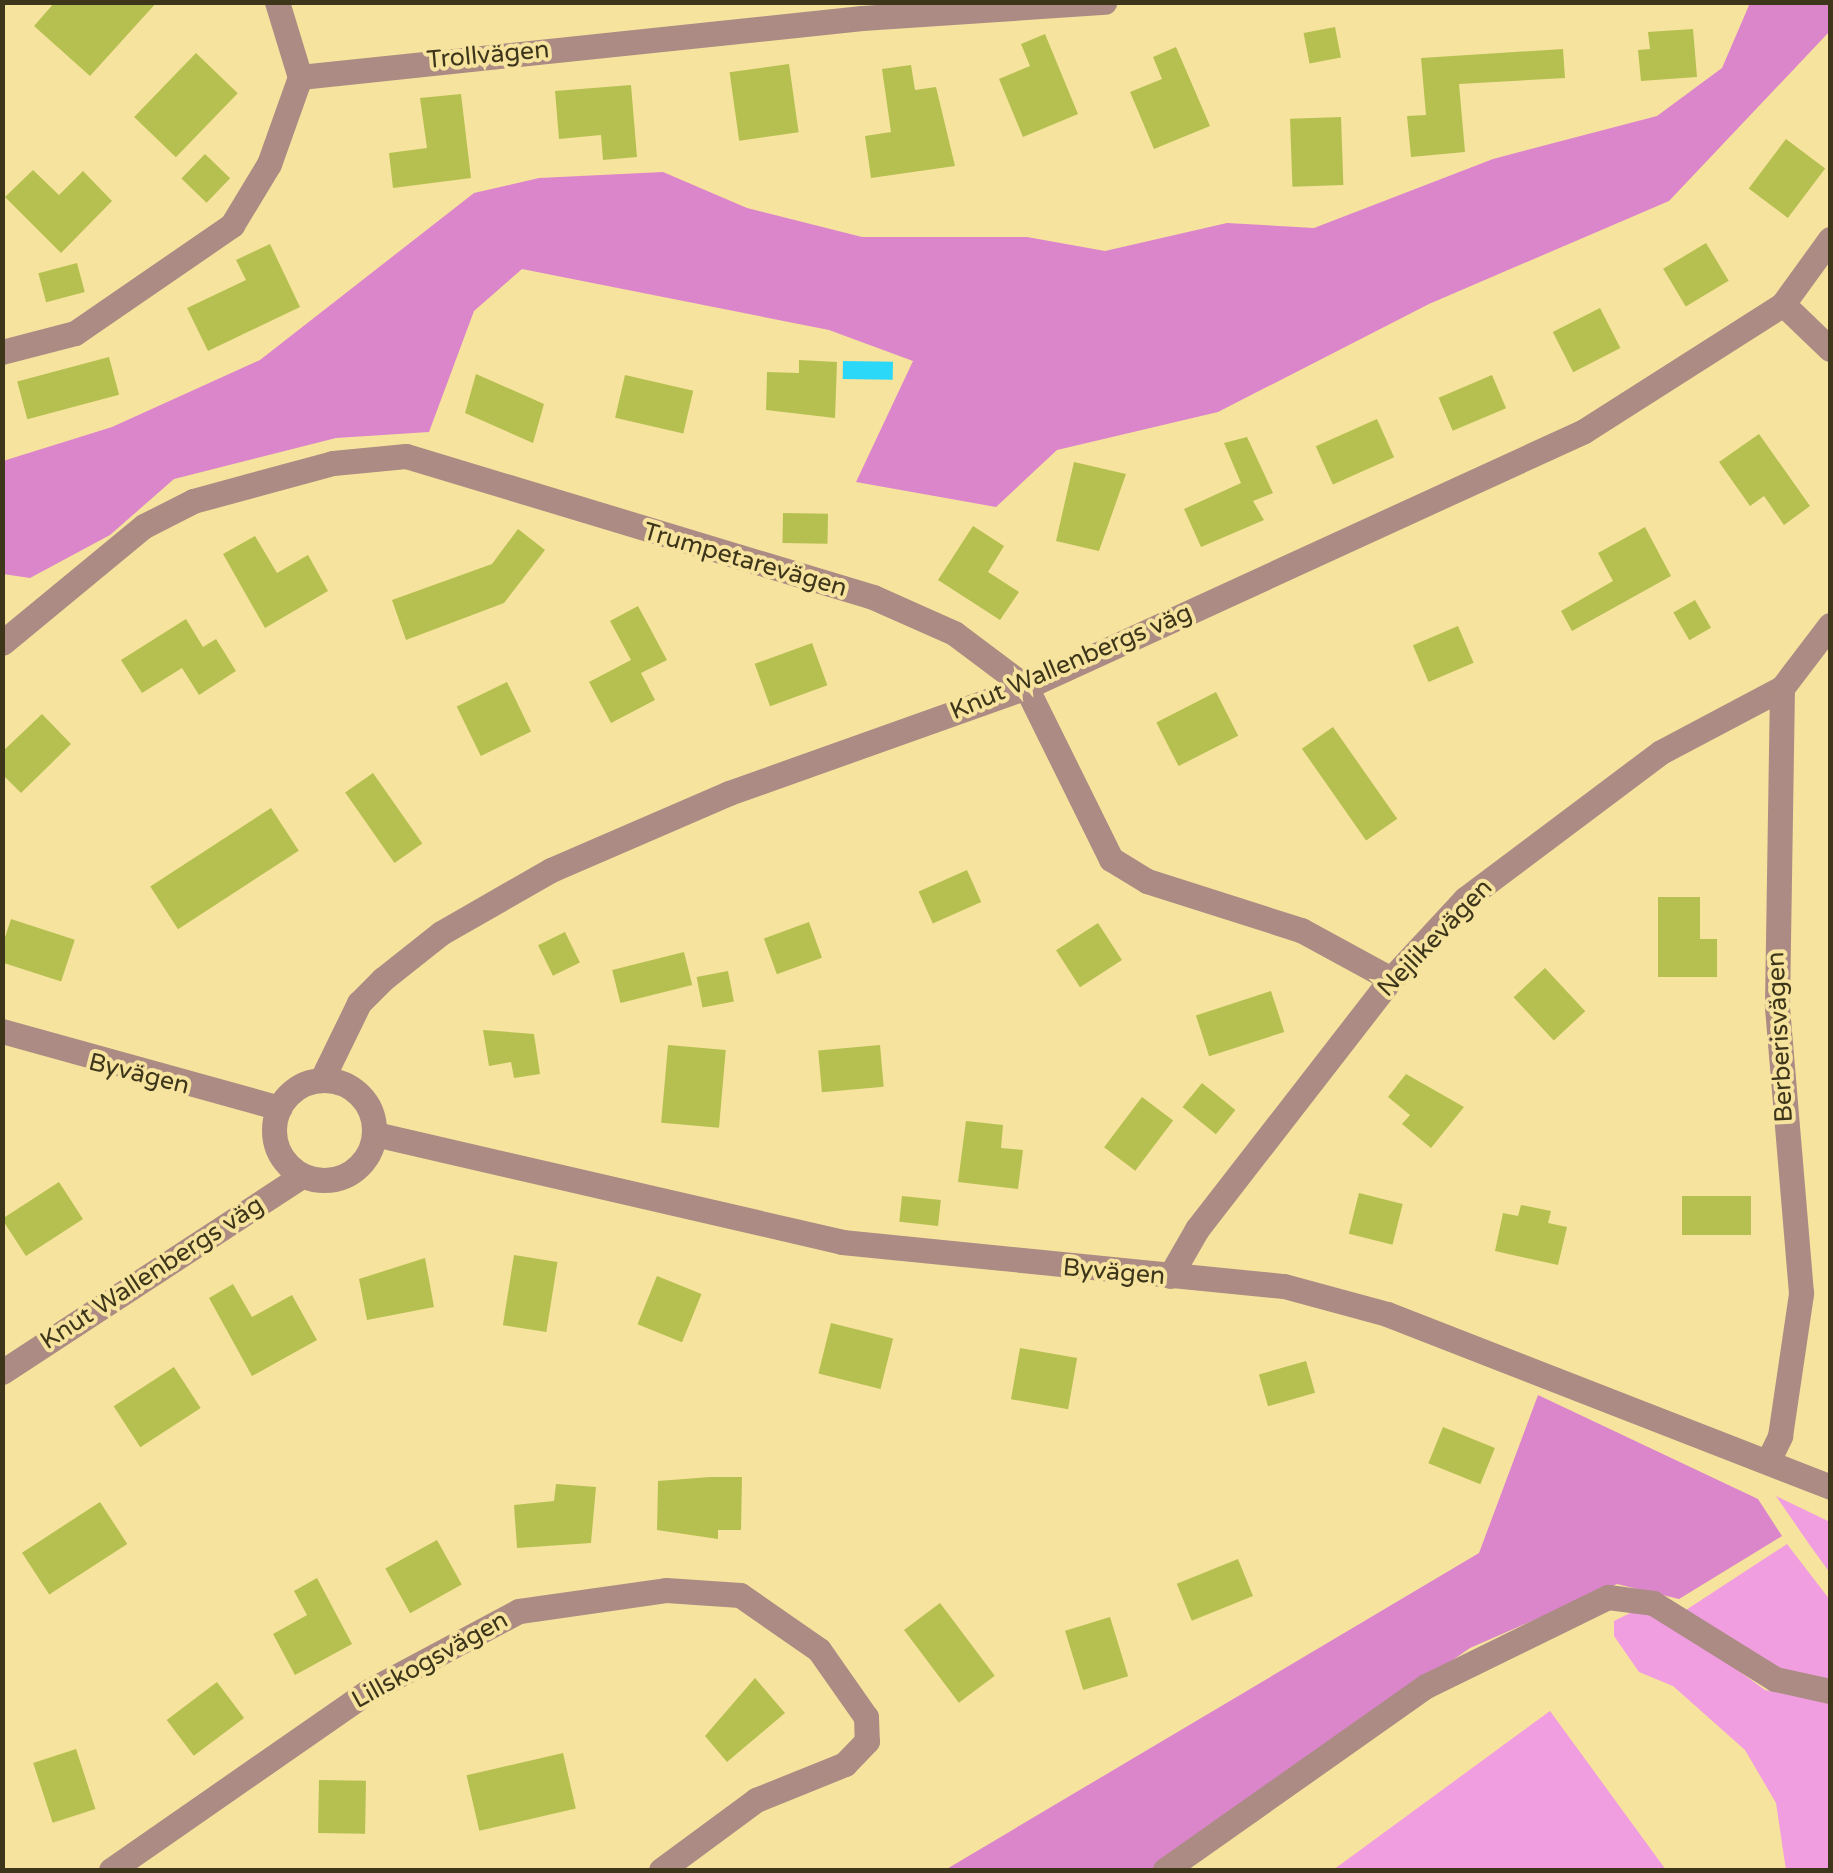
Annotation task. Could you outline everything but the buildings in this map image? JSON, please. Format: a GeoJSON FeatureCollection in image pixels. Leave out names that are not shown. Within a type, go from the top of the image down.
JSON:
{"type":"FeatureCollection","features":[{"type":"Feature","properties":{"kind":"street"},"geometry":{"type":"LineString","coordinates":[[2,352],[75,333],[232,225],[269,164],[300,78],[277,2]]}},
{"type":"Feature","properties":{"kind":"street","name":"Trollvägen"},"geometry":{"type":"LineString","coordinates":[[300,78],[862,18],[1104,2]]}},
{"type":"Feature","properties":{"kind":"street","name":"Knut Wallenbergs väg"},"geometry":{"type":"LineString","coordinates":[[322,1079],[360,1003],[383,979],[440,933],[551,870],[729,793],[1026,687],[1584,431],[1783,304],[1830,239]]}},
{"type":"Feature","properties":{"kind":"street"},"geometry":{"type":"LineString","coordinates":[[1783,304],[1830,349]]}},
{"type":"Feature","properties":{"kind":"street","name":"Trumpetarevägen"},"geometry":{"type":"LineString","coordinates":[[2,643],[144,526],[193,501],[332,463],[406,456],[873,597],[995,656],[1026,687],[1111,859],[1147,881],[1302,930],[1391,979]]}},
{"type":"Feature","properties":{"kind":"street"},"geometry":{"type":"LineString","coordinates":[[1782,688],[1830,625]]}},
{"type":"Feature","properties":{"kind":"street","name":"Nejlikevägen"},"geometry":{"type":"LineString","coordinates":[[1170,1276],[1196,1228],[1391,979],[1465,899],[1580,809],[1782,688]]}},
{"type":"Feature","properties":{"kind":"street","name":"Berberisvägen"},"geometry":{"type":"LineString","coordinates":[[1768,1461],[1780,1436],[1801,1293],[1776,1005],[1782,688]]}},
{"type":"Feature","properties":{"kind":"street","name":"Byvägen"},"geometry":{"type":"LineString","coordinates":[[2,1032],[278,1108]]}},
{"type":"Feature","properties":{"kind":"street"},"geometry":{"type":"LineString","coordinates":[[322,1079],[362,1096],[374,1134],[346,1175],[302,1176],[279,1154],[278,1108],[322,1079]]}},
{"type":"Feature","properties":{"kind":"street","name":"Byvägen"},"geometry":{"type":"LineString","coordinates":[[374,1134],[842,1242],[1284,1286],[1387,1314],[1830,1487]]}},
{"type":"Feature","properties":{"kind":"street","name":"Knut Wallenbergs väg"},"geometry":{"type":"LineString","coordinates":[[2,1372],[302,1176]]}},
{"type":"Feature","properties":{"kind":"street","name":"Lillskogsvägen"},"geometry":{"type":"LineString","coordinates":[[111,1870],[367,1692],[474,1632],[562,1601],[666,1590],[740,1596],[818,1650],[866,1717],[867,1741],[845,1764],[756,1800],[661,1870]]}},
{"type":"Feature","properties":{"kind":"street"},"geometry":{"type":"LineString","coordinates":[[1166,1870],[1426,1686],[1608,1597],[1654,1603],[1775,1679],[1830,1691]]}},
{"type":"Feature","properties":{"kind":"shaded area"},"geometry":{"type":"Polygon","coordinates":[[[1750,3],[1830,3],[1830,31],[1669,201],[1429,304],[1218,412],[1057,450],[996,507],[856,482],[913,361],[829,330],[522,269],[474,311],[429,432],[336,438],[174,479],[110,535],[30,578],[3,574],[3,461],[112,427],[260,360],[474,193],[539,178],[663,172],[747,208],[862,237],[1027,237],[1105,251],[1227,223],[1314,228],[1493,159],[1657,116],[1722,68],[1750,3]]]}},
{"type":"Feature","properties":{"kind":"shaded area"},"geometry":{"type":"Polygon","coordinates":[[[1538,1395],[1758,1499],[1782,1536],[1679,1599],[1617,1584],[1470,1648],[1151,1870],[945,1870],[1479,1553],[1538,1395]]]}},
{"type":"Feature","properties":{"kind":"shaded area"},"geometry":{"type":"Polygon","coordinates":[[[1776,1496],[1830,1522],[1830,1573],[1809,1544],[1776,1496]]]}},
{"type":"Feature","properties":{"kind":"shaded area"},"geometry":{"type":"Polygon","coordinates":[[[1787,1544],[1830,1600],[1830,1679],[1777,1669],[1686,1610],[1787,1544]]]}},
{"type":"Feature","properties":{"kind":"shaded area"},"geometry":{"type":"Polygon","coordinates":[[[1634,1611],[1670,1621],[1765,1690],[1830,1703],[1830,1870],[1786,1870],[1776,1803],[1745,1750],[1673,1686],[1639,1672],[1614,1636],[1614,1621],[1634,1611]]]}},
{"type":"Feature","properties":{"kind":"shaded area"},"geometry":{"type":"Polygon","coordinates":[[[1550,1711],[1666,1870],[1333,1870],[1550,1711]]]}},
{"type":"Feature","properties":{"kind":"water"},"geometry":{"type":"Polygon","coordinates":[[[843,361],[893,362],[893,380],[843,379],[843,361]]]}}]}
